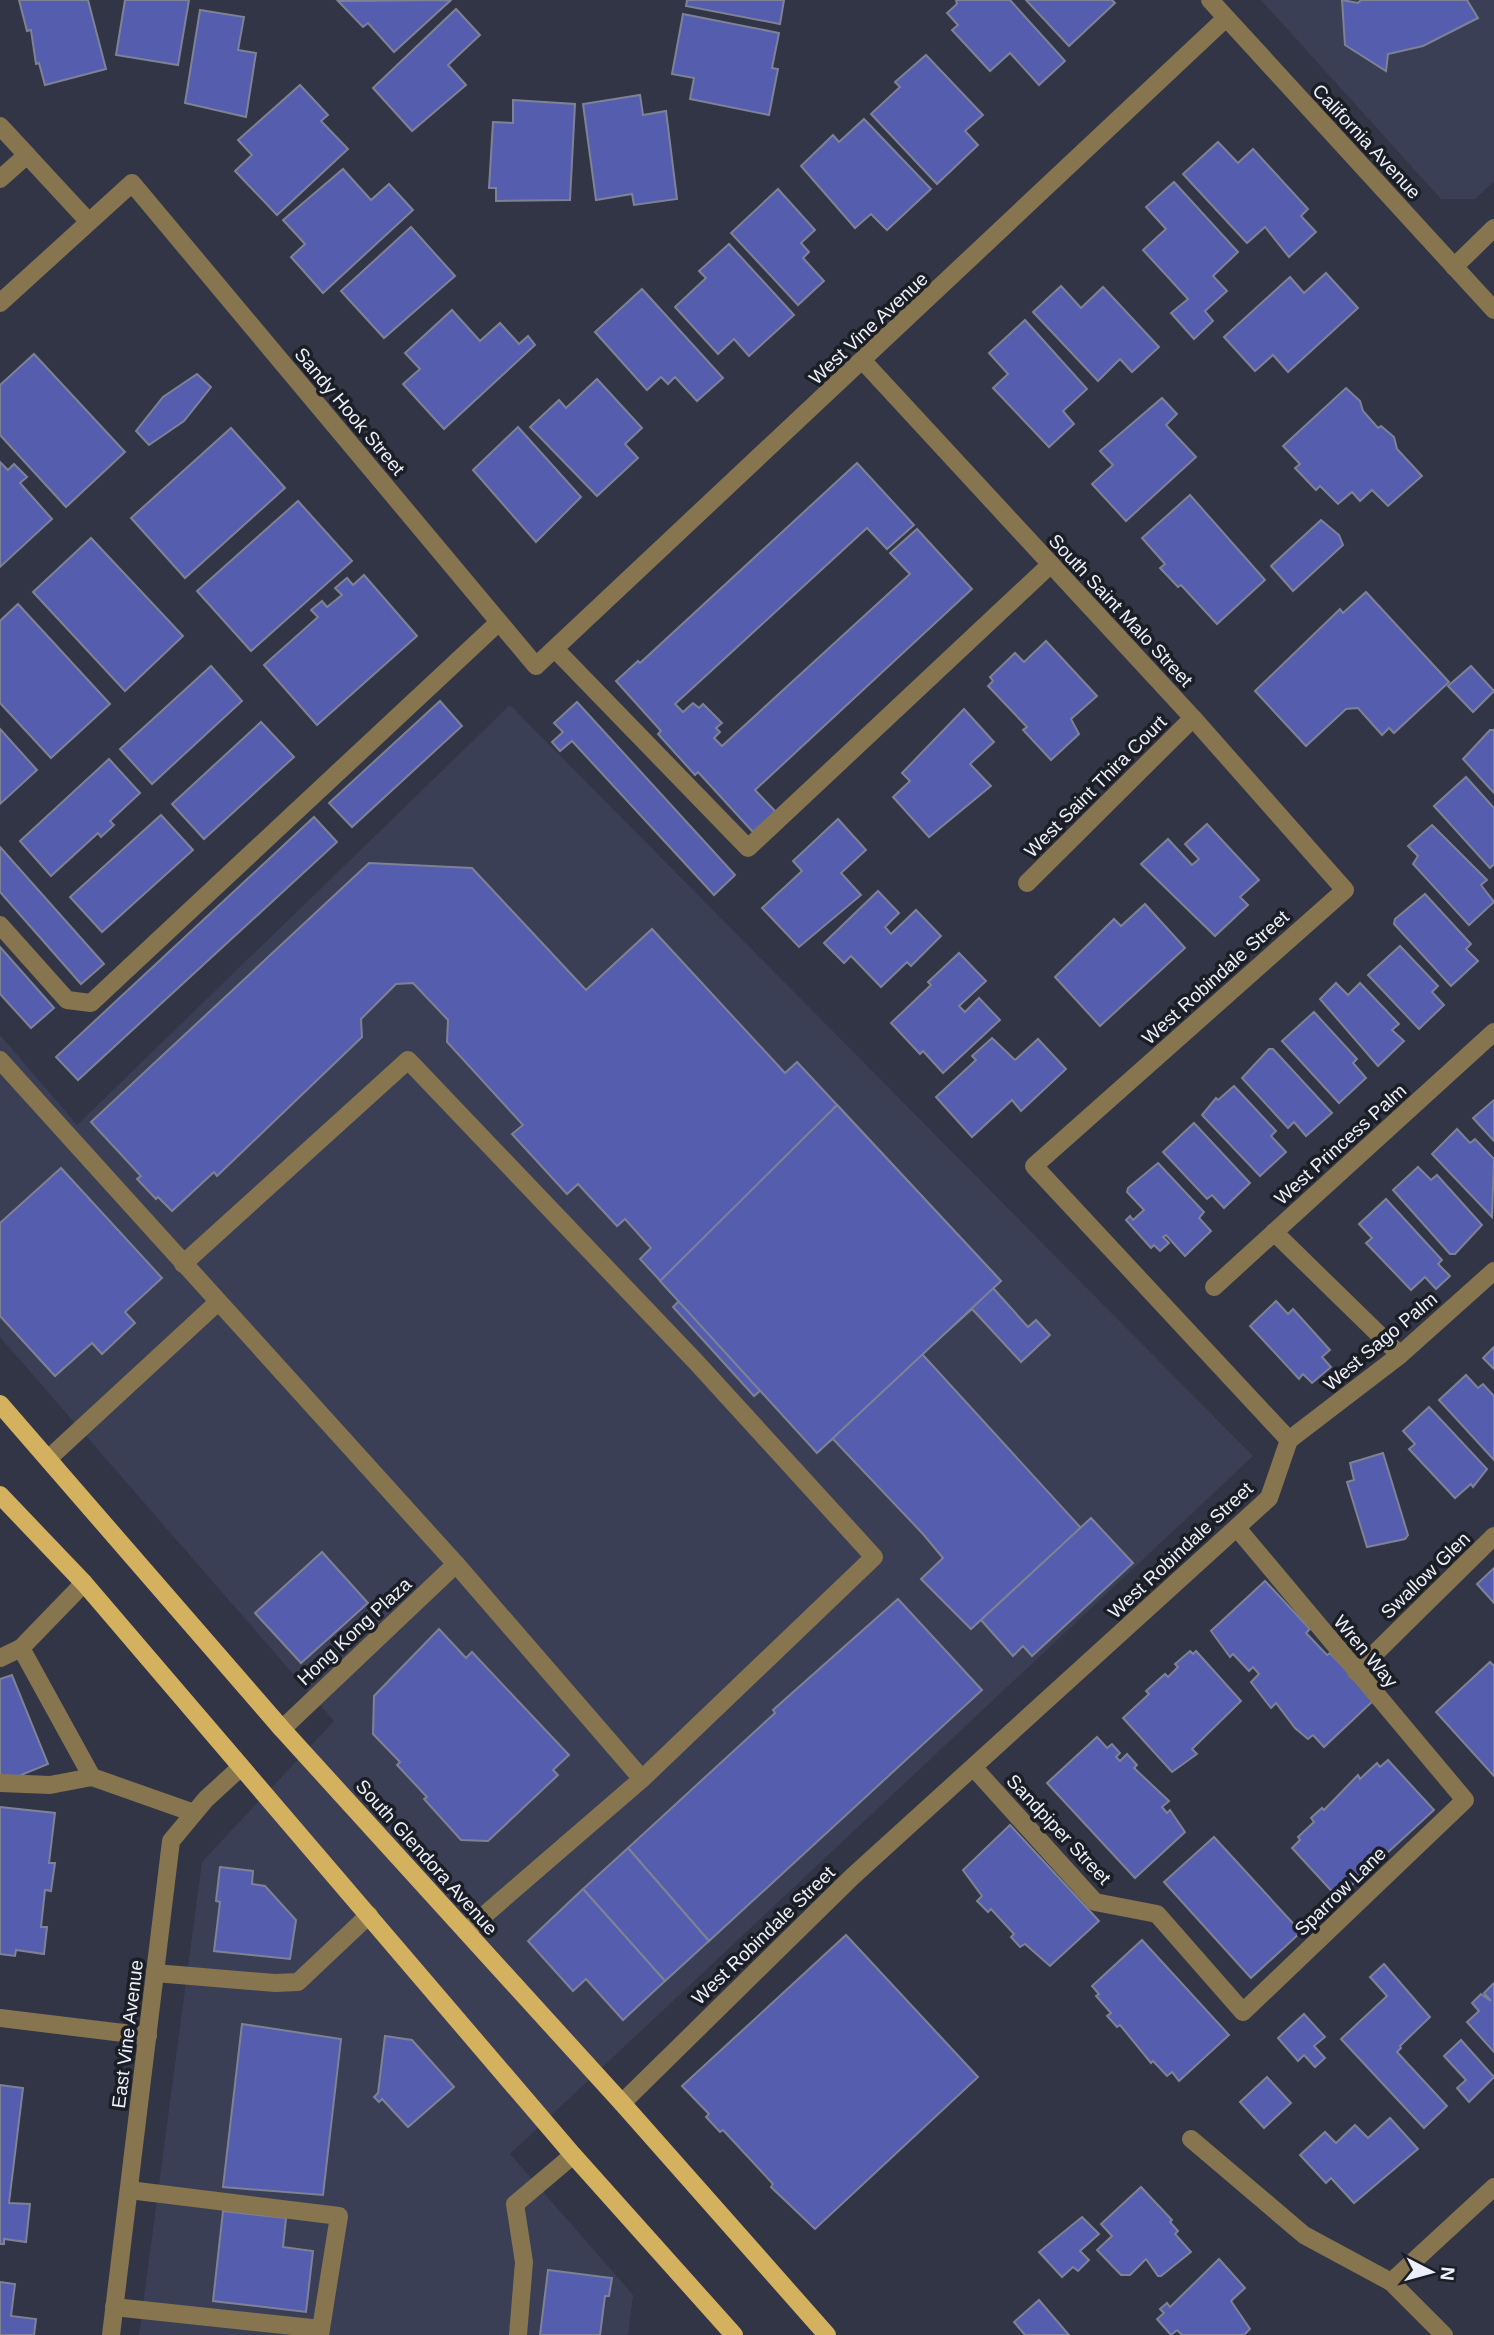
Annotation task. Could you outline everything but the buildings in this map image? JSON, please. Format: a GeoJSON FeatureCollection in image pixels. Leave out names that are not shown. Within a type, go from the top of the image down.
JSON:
{"type":"FeatureCollection","features":[{"type":"Feature","properties":{"kind":"main road","name":"South Glendora Avenue"},"geometry":{"type":"LineString","coordinates":[[0,1404],[282,1729],[622,2103],[827,2335]]}},
{"type":"Feature","properties":{"kind":"main road"},"geometry":{"type":"LineString","coordinates":[[0,1495],[84,1583],[573,2155],[734,2335]]}},
{"type":"Feature","properties":{"kind":"street","name":"California Avenue"},"geometry":{"type":"LineString","coordinates":[[1210,0],[1494,310]]}},
{"type":"Feature","properties":{"kind":"street","name":"West Vine Avenue"},"geometry":{"type":"LineString","coordinates":[[536,666],[863,362],[1226,18]]}},
{"type":"Feature","properties":{"kind":"street"},"geometry":{"type":"LineString","coordinates":[[0,126],[89,222],[0,303]]}},
{"type":"Feature","properties":{"kind":"street"},"geometry":{"type":"LineString","coordinates":[[0,179],[27,155]]}},
{"type":"Feature","properties":{"kind":"street","name":"Sandy Hook Street"},"geometry":{"type":"LineString","coordinates":[[89,222],[132,183],[536,666]]}},
{"type":"Feature","properties":{"kind":"street"},"geometry":{"type":"LineString","coordinates":[[1454,267],[1494,228]]}},
{"type":"Feature","properties":{"kind":"street","name":"South Saint Malo Street"},"geometry":{"type":"LineString","coordinates":[[863,362],[1193,718],[1345,890]]}},
{"type":"Feature","properties":{"kind":"street"},"geometry":{"type":"LineString","coordinates":[[555,649],[748,848],[1051,564]]}},
{"type":"Feature","properties":{"kind":"street"},"geometry":{"type":"LineString","coordinates":[[0,925],[67,1000],[91,1003],[499,622]]}},
{"type":"Feature","properties":{"kind":"street","name":"West Saint Thira Court"},"geometry":{"type":"LineString","coordinates":[[1027,883],[1193,718]]}},
{"type":"Feature","properties":{"kind":"street","name":"West Robindale Street"},"geometry":{"type":"LineString","coordinates":[[622,2103],[800,1926],[1269,1498],[1289,1440],[1034,1166],[1345,890]]}},
{"type":"Feature","properties":{"kind":"street","name":"West Princess Palm"},"geometry":{"type":"LineString","coordinates":[[1214,1287],[1494,1032]]}},
{"type":"Feature","properties":{"kind":"street"},"geometry":{"type":"LineString","coordinates":[[0,1060],[456,1564],[642,1779]]}},
{"type":"Feature","properties":{"kind":"street"},"geometry":{"type":"LineString","coordinates":[[183,1264],[408,1060],[697,1363],[874,1558],[642,1779],[466,1931]]}},
{"type":"Feature","properties":{"kind":"street"},"geometry":{"type":"LineString","coordinates":[[1274,1232],[1400,1355]]}},
{"type":"Feature","properties":{"kind":"street","name":"West Sago Palm"},"geometry":{"type":"LineString","coordinates":[[1289,1440],[1400,1355],[1494,1271]]}},
{"type":"Feature","properties":{"kind":"street"},"geometry":{"type":"LineString","coordinates":[[48,1459],[218,1302]]}},
{"type":"Feature","properties":{"kind":"street","name":"Wren Way"},"geometry":{"type":"LineString","coordinates":[[1237,1528],[1465,1800]]}},
{"type":"Feature","properties":{"kind":"street","name":"Swallow Glen"},"geometry":{"type":"LineString","coordinates":[[1356,1672],[1494,1536]]}},
{"type":"Feature","properties":{"kind":"street","name":"Hong Kong Plaza"},"geometry":{"type":"LineString","coordinates":[[282,1729],[456,1564]]}},
{"type":"Feature","properties":{"kind":"street"},"geometry":{"type":"LineString","coordinates":[[0,1658],[21,1648],[84,1583]]}},
{"type":"Feature","properties":{"kind":"street"},"geometry":{"type":"LineString","coordinates":[[21,1648],[92,1777]]}},
{"type":"Feature","properties":{"kind":"street","name":"East Vine Avenue"},"geometry":{"type":"LineString","coordinates":[[111,2335],[171,1841],[194,1813],[241,1767]]}},
{"type":"Feature","properties":{"kind":"street","name":"Sandpiper Street"},"geometry":{"type":"LineString","coordinates":[[974,1769],[1095,1902],[1157,1914],[1243,2012]]}},
{"type":"Feature","properties":{"kind":"street"},"geometry":{"type":"LineString","coordinates":[[0,1783],[50,1785],[92,1777],[194,1813]]}},
{"type":"Feature","properties":{"kind":"street","name":"Sparrow Lane"},"geometry":{"type":"LineString","coordinates":[[1243,2012],[1465,1800]]}},
{"type":"Feature","properties":{"kind":"street"},"geometry":{"type":"LineString","coordinates":[[155,1973],[275,1983],[298,1982],[369,1916]]}},
{"type":"Feature","properties":{"kind":"street"},"geometry":{"type":"LineString","coordinates":[[0,2018],[148,2036]]}},
{"type":"Feature","properties":{"kind":"street"},"geometry":{"type":"LineString","coordinates":[[1191,2139],[1304,2235],[1391,2282],[1444,2335]]}},
{"type":"Feature","properties":{"kind":"street"},"geometry":{"type":"LineString","coordinates":[[518,2335],[524,2262],[515,2204],[573,2155]]}},
{"type":"Feature","properties":{"kind":"street"},"geometry":{"type":"LineString","coordinates":[[1391,2282],[1494,2188]]}},
{"type":"Feature","properties":{"kind":"street"},"geometry":{"type":"LineString","coordinates":[[114,2307],[321,2332],[339,2216],[129,2190]]}},
{"type":"Feature","properties":{"kind":"shaded area"},"geometry":{"type":"Polygon","coordinates":[[[1261,0],[1494,0],[1494,181],[1475,199],[1441,199],[1261,0]]]}},
{"type":"Feature","properties":{"kind":"shaded area"},"geometry":{"type":"Polygon","coordinates":[[[510,705],[1253,1456],[510,2154],[633,2295],[628,2335],[139,2335],[202,1862],[334,1721],[0,1337],[0,1035],[77,1125],[510,705]]]}}]}
